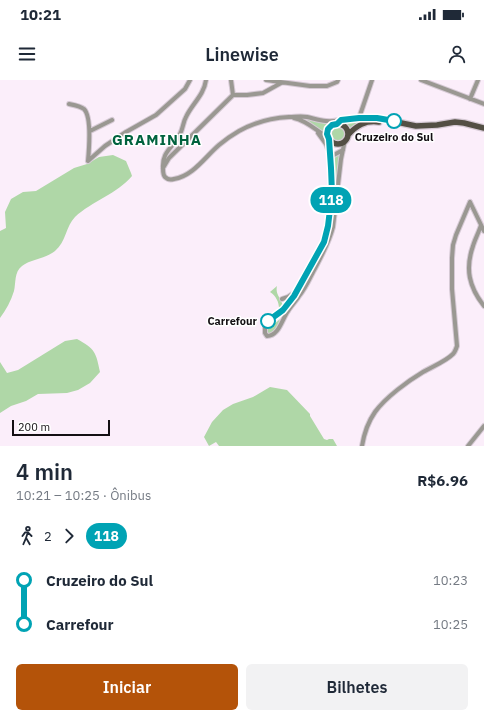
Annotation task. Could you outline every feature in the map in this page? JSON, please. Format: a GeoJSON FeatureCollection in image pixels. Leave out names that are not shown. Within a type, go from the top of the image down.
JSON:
{"type":"FeatureCollection","features":[{"type":"Feature","properties":{"kind":"main road"},"geometry":{"type":"LineString","coordinates":[[345,143],[343,142],[337,144],[331,141],[327,134],[328,129],[338,122],[359,118],[377,118],[416,126],[455,122],[484,128]]}},
{"type":"Feature","properties":{"kind":"main road"},"geometry":{"type":"LineString","coordinates":[[345,143],[354,128],[364,123],[375,121],[416,129],[433,129],[454,126],[484,132]]}},
{"type":"Feature","properties":{"kind":"main road"},"geometry":{"type":"LineString","coordinates":[[338,122],[345,126],[348,132],[345,143]]}},
{"type":"Feature","properties":{"kind":"main road"},"geometry":{"type":"LineString","coordinates":[[345,143],[352,132],[364,123]]}},
{"type":"Feature","properties":{"kind":"street"},"geometry":{"type":"LineString","coordinates":[[69,104],[80,107],[87,114],[90,131],[88,161],[110,142],[156,116],[185,89],[190,80]]}},
{"type":"Feature","properties":{"kind":"street"},"geometry":{"type":"LineString","coordinates":[[206,80],[199,98],[185,118],[181,133],[166,152],[163,162],[163,169],[167,179],[170,180],[178,178],[189,173],[219,145],[240,131],[265,120],[298,116],[320,121],[338,122]]}},
{"type":"Feature","properties":{"kind":"street"},"geometry":{"type":"LineString","coordinates":[[231,80],[233,95]]}},
{"type":"Feature","properties":{"kind":"street"},"geometry":{"type":"LineString","coordinates":[[266,80],[310,86],[327,86],[337,82],[338,80]]}},
{"type":"Feature","properties":{"kind":"street"},"geometry":{"type":"LineString","coordinates":[[359,118],[372,80]]}},
{"type":"Feature","properties":{"kind":"street"},"geometry":{"type":"LineString","coordinates":[[421,80],[484,104]]}},
{"type":"Feature","properties":{"kind":"street"},"geometry":{"type":"LineString","coordinates":[[470,99],[478,80]]}},
{"type":"Feature","properties":{"kind":"street"},"geometry":{"type":"LineString","coordinates":[[163,169],[169,158],[233,95],[263,93],[282,83]]}},
{"type":"Feature","properties":{"kind":"street"},"geometry":{"type":"LineString","coordinates":[[290,117],[300,119],[328,138],[332,193],[324,242],[286,309],[278,329],[269,336],[266,335],[264,329],[265,324],[286,309],[300,296],[327,246],[333,227],[345,143]]}},
{"type":"Feature","properties":{"kind":"street"},"geometry":{"type":"LineString","coordinates":[[90,131],[112,120]]}},
{"type":"Feature","properties":{"kind":"street"},"geometry":{"type":"LineString","coordinates":[[328,122],[338,122]]}},
{"type":"Feature","properties":{"kind":"street"},"geometry":{"type":"LineString","coordinates":[[313,127],[330,151]]}},
{"type":"Feature","properties":{"kind":"street"},"geometry":{"type":"LineString","coordinates":[[330,157],[345,143]]}},
{"type":"Feature","properties":{"kind":"street"},"geometry":{"type":"LineString","coordinates":[[362,446],[364,434],[368,424],[381,405],[404,384],[454,353],[457,346],[452,289],[453,245],[470,202],[484,231]]}},
{"type":"Feature","properties":{"kind":"street"},"geometry":{"type":"LineString","coordinates":[[481,225],[469,262],[469,275],[475,292],[484,306]]}},
{"type":"Feature","properties":{"kind":"street"},"geometry":{"type":"LineString","coordinates":[[282,298],[292,295],[298,288]]}},
{"type":"Feature","properties":{"kind":"street"},"geometry":{"type":"LineString","coordinates":[[468,446],[484,426]]}},
{"type":"Feature","properties":{"kind":"green space"},"geometry":{"type":"Polygon","coordinates":[[[305,119],[327,124],[324,134],[310,122],[305,119]]]}},
{"type":"Feature","properties":{"kind":"green space"},"geometry":{"type":"Polygon","coordinates":[[[375,120],[350,130],[342,122],[375,120]]]}},
{"type":"Feature","properties":{"kind":"green space"},"geometry":{"type":"Polygon","coordinates":[[[334,126],[340,126],[345,131],[343,140],[340,142],[334,142],[329,137],[329,131],[334,126]]]}},
{"type":"Feature","properties":{"kind":"green space"},"geometry":{"type":"Polygon","coordinates":[[[340,154],[334,197],[335,184],[333,158],[340,154]]]}},
{"type":"Feature","properties":{"kind":"green space"},"geometry":{"type":"Polygon","coordinates":[[[113,155],[126,161],[132,176],[119,188],[89,206],[75,217],[62,243],[55,251],[19,268],[16,274],[14,291],[0,318],[0,231],[6,228],[5,212],[11,199],[23,192],[36,191],[74,168],[87,164],[99,157],[113,155]]]}},
{"type":"Feature","properties":{"kind":"green space"},"geometry":{"type":"Polygon","coordinates":[[[277,286],[277,294],[283,306],[279,309],[277,299],[270,292],[277,286]]]}},
{"type":"Feature","properties":{"kind":"green space"},"geometry":{"type":"Polygon","coordinates":[[[280,319],[275,330],[268,334],[267,330],[280,319]]]}},
{"type":"Feature","properties":{"kind":"green space"},"geometry":{"type":"Polygon","coordinates":[[[77,339],[88,346],[96,355],[100,372],[90,383],[78,390],[67,393],[38,394],[26,401],[11,406],[0,413],[0,362],[7,373],[18,370],[65,341],[77,339]]]}},
{"type":"Feature","properties":{"kind":"green space"},"geometry":{"type":"Polygon","coordinates":[[[270,387],[287,390],[310,414],[324,439],[333,439],[337,446],[219,446],[216,442],[209,446],[204,437],[212,422],[223,410],[233,404],[253,397],[270,387]]]}},
{"type":"Feature","properties":{"kind":"bus line","name":"118"},"geometry":{"type":"LineString","coordinates":[[268,321],[283,310],[294,296],[324,242],[328,226],[332,193],[329,139],[327,134],[328,129],[341,120],[377,118],[394,121]]}},
{"type":"Feature","properties":{"kind":"place","name":"Cruzeiro do Sul"},"geometry":{"type":"Point","coordinates":[394,121]}},
{"type":"Feature","properties":{"kind":"place","name":"Carrefour"},"geometry":{"type":"Point","coordinates":[268,321]}},
{"type":"Feature","properties":{"kind":"district","name":"GRAMINHA"},"geometry":{"type":"Point","coordinates":[157,140]}}]}
